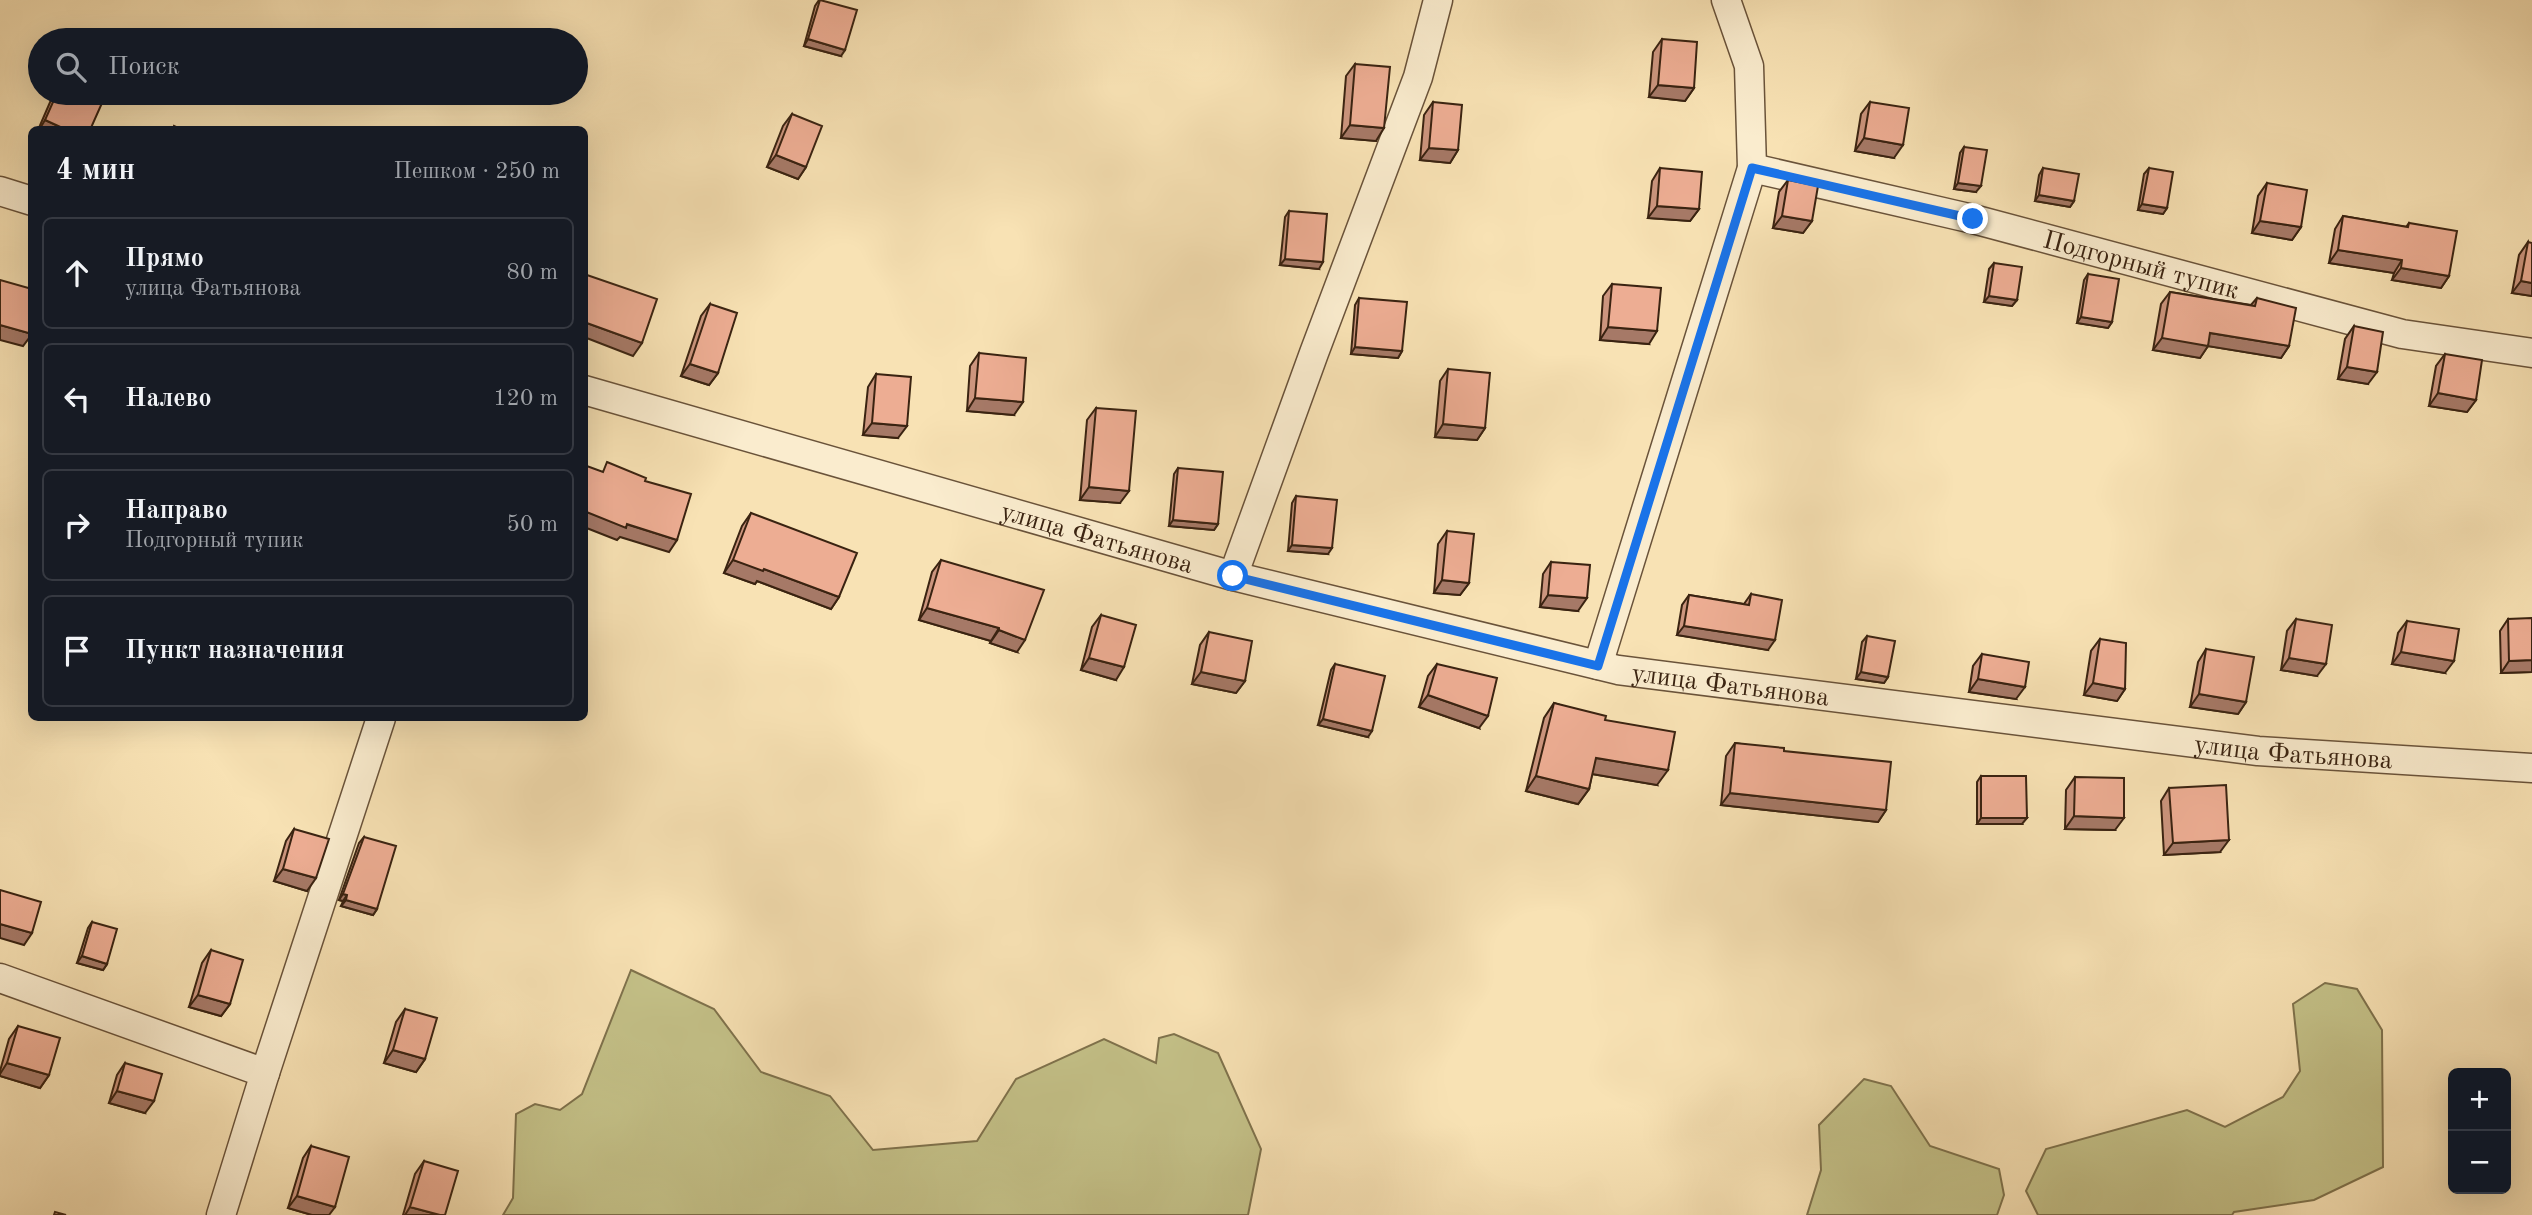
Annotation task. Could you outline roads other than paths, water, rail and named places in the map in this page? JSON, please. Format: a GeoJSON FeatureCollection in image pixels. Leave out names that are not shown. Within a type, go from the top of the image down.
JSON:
{"type":"FeatureCollection","features":[{"type":"Feature","properties":{"kind":"street"},"geometry":{"type":"LineString","coordinates":[[1233,576],[1418,77],[1438,0]]}},
{"type":"Feature","properties":{"kind":"street"},"geometry":{"type":"LineString","coordinates":[[1598,666],[1752,168],[1749,66],[1726,0]]}},
{"type":"Feature","properties":{"kind":"street","name":"Подгорный тупик"},"geometry":{"type":"LineString","coordinates":[[1752,168],[1973,219],[2402,334],[2532,353]]}},
{"type":"Feature","properties":{"kind":"street"},"geometry":{"type":"LineString","coordinates":[[0,191],[28,200]]}},
{"type":"Feature","properties":{"kind":"street","name":"улица Фатьянова"},"geometry":{"type":"LineString","coordinates":[[588,391],[1233,576],[1618,670],[2258,751],[2532,768]]}},
{"type":"Feature","properties":{"kind":"street"},"geometry":{"type":"LineString","coordinates":[[221,1215],[381,721]]}},
{"type":"Feature","properties":{"kind":"street"},"geometry":{"type":"LineString","coordinates":[[0,978],[265,1073]]}}]}
